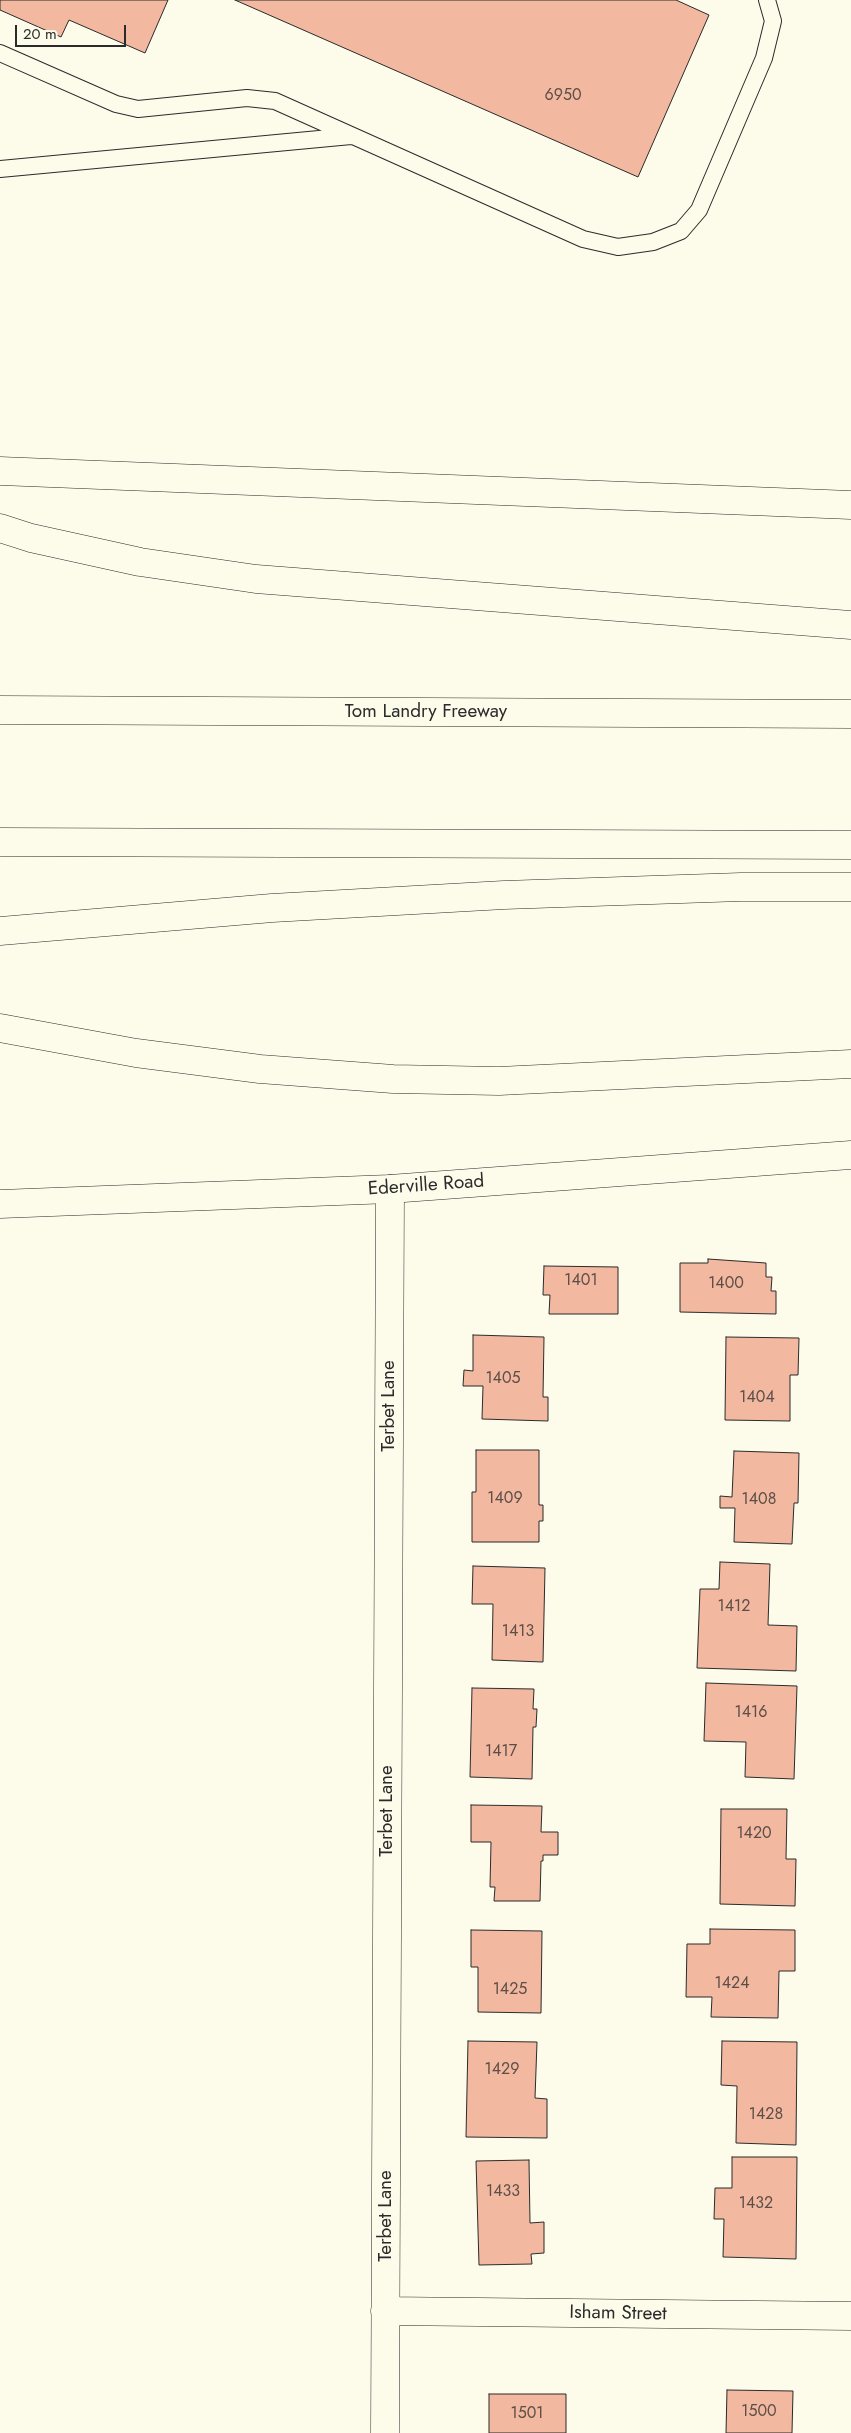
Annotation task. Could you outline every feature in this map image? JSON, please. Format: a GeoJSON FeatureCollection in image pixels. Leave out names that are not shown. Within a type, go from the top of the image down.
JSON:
{"type":"FeatureCollection","features":[{"type":"Feature","properties":{"kind":"main road"},"geometry":{"type":"LineString","coordinates":[[0,471],[851,505]]}},
{"type":"Feature","properties":{"kind":"main road"},"geometry":{"type":"LineString","coordinates":[[0,528],[31,538],[140,562],[256,579],[851,625]]}},
{"type":"Feature","properties":{"kind":"main road","name":"Tom Landry Freeway"},"geometry":{"type":"LineString","coordinates":[[0,710],[851,714]]}},
{"type":"Feature","properties":{"kind":"main road"},"geometry":{"type":"LineString","coordinates":[[0,842],[851,845]]}},
{"type":"Feature","properties":{"kind":"main road"},"geometry":{"type":"LineString","coordinates":[[0,932],[272,908],[494,895],[741,887],[851,887]]}},
{"type":"Feature","properties":{"kind":"main road"},"geometry":{"type":"LineString","coordinates":[[0,1028],[136,1053],[260,1069],[394,1079],[519,1081],[851,1064]]}},
{"type":"Feature","properties":{"kind":"main road","name":"Ederville Road"},"geometry":{"type":"LineString","coordinates":[[0,1204],[390,1189],[851,1155]]}},
{"type":"Feature","properties":{"kind":"main road","name":"Terbet Lane"},"geometry":{"type":"LineString","coordinates":[[385,2433],[390,1189]]}},
{"type":"Feature","properties":{"kind":"main road","name":"Isham Street"},"geometry":{"type":"LineString","coordinates":[[385,2312],[851,2316]]}},
{"type":"Feature","properties":{"kind":"lane"},"geometry":{"type":"LineString","coordinates":[[0,53],[116,104],[138,109],[247,98],[275,101],[583,239],[618,247],[653,242],[681,231],[699,210],[764,58],[773,21],[767,0]]}},
{"type":"Feature","properties":{"kind":"lane"},"geometry":{"type":"LineString","coordinates":[[0,169],[353,136]]}},
{"type":"Feature","properties":{"kind":"building"},"geometry":{"type":"Polygon","coordinates":[[[0,0],[168,0],[145,53],[69,20],[61,37],[0,10],[0,0]]]}},
{"type":"Feature","properties":{"kind":"building"},"geometry":{"type":"Polygon","coordinates":[[[235,0],[676,0],[709,15],[638,177],[235,0]]]}},
{"type":"Feature","properties":{"kind":"building"},"geometry":{"type":"Polygon","coordinates":[[[708,1259],[766,1263],[766,1277],[772,1277],[771,1291],[776,1291],[776,1314],[680,1312],[680,1263],[708,1263],[708,1259]]]}},
{"type":"Feature","properties":{"kind":"building"},"geometry":{"type":"Polygon","coordinates":[[[544,1266],[618,1267],[618,1314],[549,1314],[550,1295],[543,1295],[544,1266]]]}},
{"type":"Feature","properties":{"kind":"building"},"geometry":{"type":"Polygon","coordinates":[[[473,1335],[544,1337],[543,1397],[548,1397],[548,1421],[482,1419],[483,1386],[463,1386],[464,1370],[473,1371],[473,1335]]]}},
{"type":"Feature","properties":{"kind":"building"},"geometry":{"type":"Polygon","coordinates":[[[726,1337],[799,1338],[798,1375],[790,1375],[790,1421],[725,1420],[726,1337]]]}},
{"type":"Feature","properties":{"kind":"building"},"geometry":{"type":"Polygon","coordinates":[[[476,1450],[539,1450],[539,1505],[543,1505],[543,1521],[539,1521],[539,1542],[472,1542],[472,1492],[476,1492],[476,1450]]]}},
{"type":"Feature","properties":{"kind":"building"},"geometry":{"type":"Polygon","coordinates":[[[734,1451],[799,1453],[798,1503],[794,1503],[792,1544],[734,1542],[735,1508],[720,1508],[720,1496],[732,1497],[734,1451]]]}},
{"type":"Feature","properties":{"kind":"building"},"geometry":{"type":"Polygon","coordinates":[[[720,1562],[770,1564],[768,1625],[797,1626],[796,1671],[697,1668],[700,1589],[719,1589],[720,1562]]]}},
{"type":"Feature","properties":{"kind":"building"},"geometry":{"type":"Polygon","coordinates":[[[473,1566],[545,1568],[543,1662],[492,1660],[493,1604],[472,1604],[473,1566]]]}},
{"type":"Feature","properties":{"kind":"building"},"geometry":{"type":"Polygon","coordinates":[[[706,1683],[797,1686],[794,1779],[745,1777],[746,1742],[704,1741],[706,1683]]]}},
{"type":"Feature","properties":{"kind":"building"},"geometry":{"type":"Polygon","coordinates":[[[472,1688],[534,1689],[533,1709],[537,1709],[536,1727],[533,1727],[532,1779],[470,1777],[472,1688]]]}},
{"type":"Feature","properties":{"kind":"building"},"geometry":{"type":"Polygon","coordinates":[[[471,1805],[542,1806],[541,1832],[558,1832],[558,1855],[543,1855],[543,1861],[541,1861],[540,1901],[494,1901],[495,1887],[490,1887],[491,1842],[471,1842],[471,1805]]]}},
{"type":"Feature","properties":{"kind":"building"},"geometry":{"type":"Polygon","coordinates":[[[721,1809],[787,1809],[786,1859],[796,1859],[795,1906],[720,1904],[721,1809]]]}},
{"type":"Feature","properties":{"kind":"building"},"geometry":{"type":"Polygon","coordinates":[[[710,1929],[795,1930],[795,1971],[779,1971],[778,2018],[711,2017],[712,1997],[686,1997],[687,1944],[710,1944],[710,1929]]]}},
{"type":"Feature","properties":{"kind":"building"},"geometry":{"type":"Polygon","coordinates":[[[471,1930],[542,1931],[541,2013],[478,2012],[478,1967],[471,1967],[471,1930]]]}},
{"type":"Feature","properties":{"kind":"building"},"geometry":{"type":"Polygon","coordinates":[[[468,2041],[537,2042],[535,2098],[547,2099],[547,2138],[466,2137],[468,2041]]]}},
{"type":"Feature","properties":{"kind":"building"},"geometry":{"type":"Polygon","coordinates":[[[722,2041],[797,2042],[796,2145],[736,2143],[737,2086],[721,2085],[722,2041]]]}},
{"type":"Feature","properties":{"kind":"building"},"geometry":{"type":"Polygon","coordinates":[[[732,2157],[797,2157],[796,2259],[723,2257],[724,2219],[714,2219],[715,2188],[732,2188],[732,2157]]]}},
{"type":"Feature","properties":{"kind":"building"},"geometry":{"type":"Polygon","coordinates":[[[529,2160],[530,2223],[544,2222],[544,2253],[531,2254],[532,2264],[479,2265],[476,2161],[529,2160]]]}},
{"type":"Feature","properties":{"kind":"building"},"geometry":{"type":"Polygon","coordinates":[[[727,2390],[793,2391],[792,2433],[726,2433],[727,2390]]]}},
{"type":"Feature","properties":{"kind":"building"},"geometry":{"type":"Polygon","coordinates":[[[489,2394],[566,2394],[566,2433],[489,2433],[489,2394]]]}}]}
